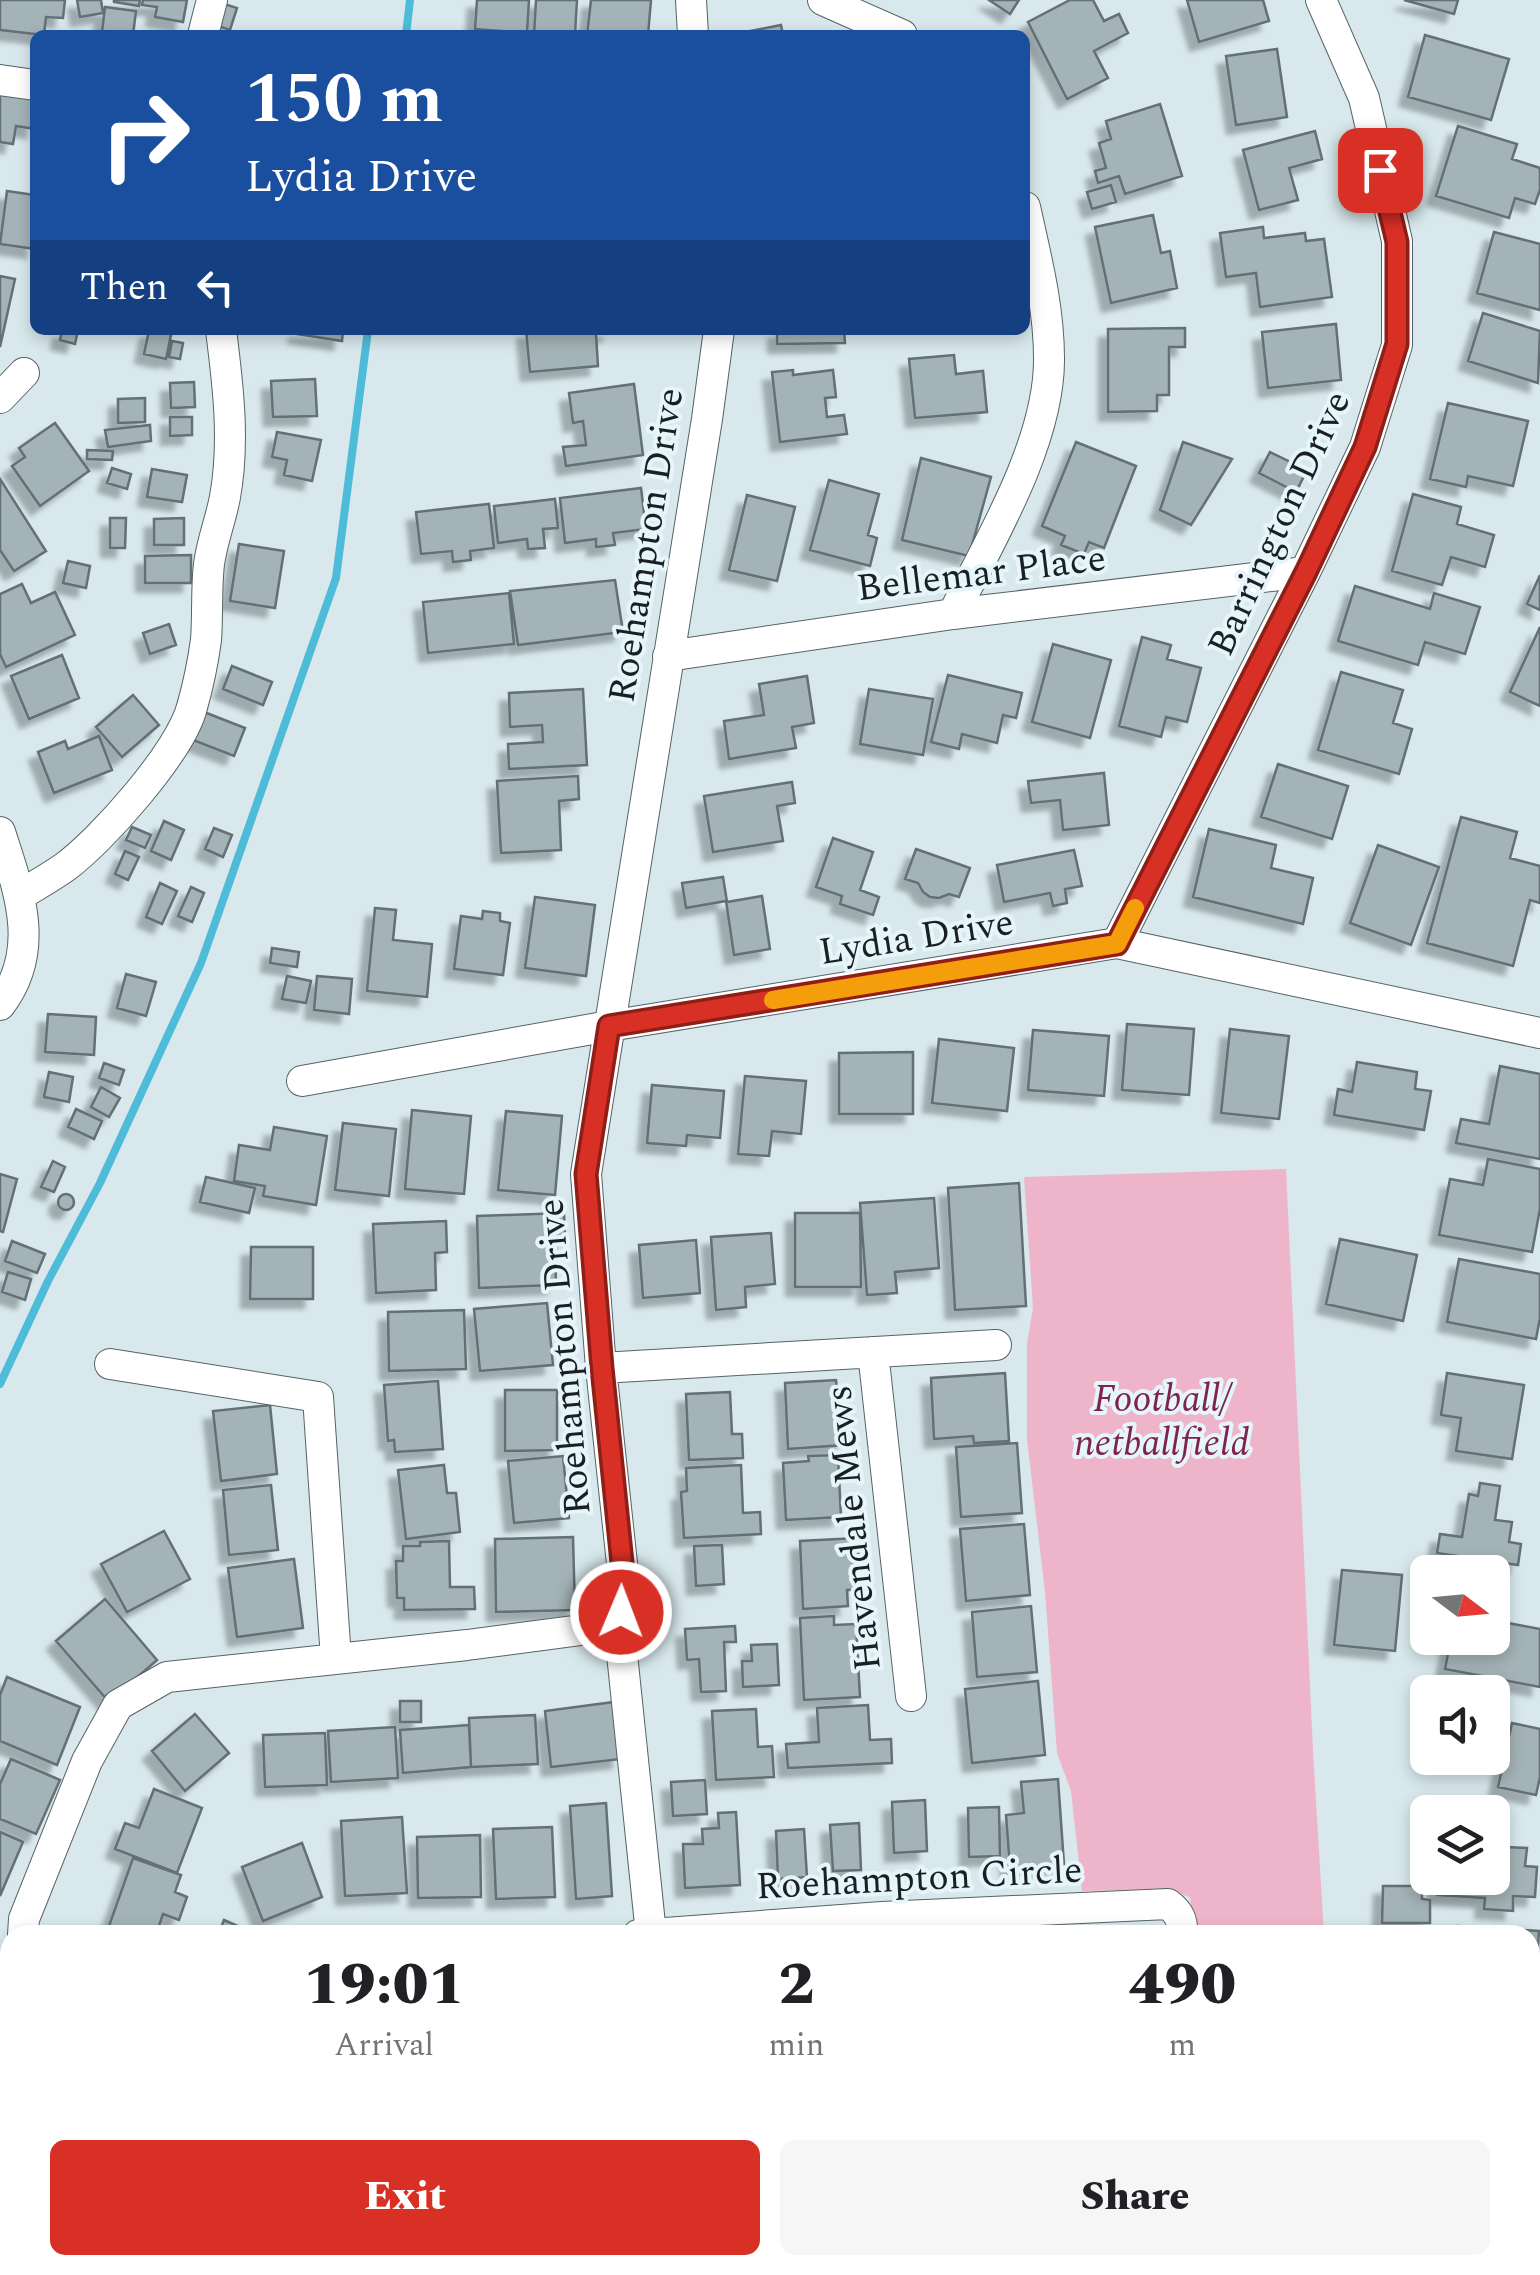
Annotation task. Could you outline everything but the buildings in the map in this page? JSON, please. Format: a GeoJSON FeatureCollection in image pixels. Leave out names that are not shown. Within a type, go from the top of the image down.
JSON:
{"type":"FeatureCollection","features":[{"type":"Feature","properties":{"kind":"street"},"geometry":{"type":"LineString","coordinates":[[204,30],[212,0]]}},
{"type":"Feature","properties":{"kind":"street"},"geometry":{"type":"LineString","coordinates":[[691,0],[692,30]]}},
{"type":"Feature","properties":{"kind":"street"},"geometry":{"type":"LineString","coordinates":[[823,0],[891,30]]}},
{"type":"Feature","properties":{"kind":"street","name":"Barrington Drive"},"geometry":{"type":"LineString","coordinates":[[1117,944],[1306,572],[1365,447],[1397,344],[1397,242],[1364,98],[1321,0]]}},
{"type":"Feature","properties":{"kind":"street"},"geometry":{"type":"LineString","coordinates":[[0,80],[30,84]]}},
{"type":"Feature","properties":{"kind":"street"},"geometry":{"type":"LineString","coordinates":[[952,614],[1008,504],[1042,419],[1050,360],[1042,282],[1030,229]]}},
{"type":"Feature","properties":{"kind":"street"},"geometry":{"type":"LineString","coordinates":[[20,895],[65,867],[95,842],[168,754],[191,712],[206,640],[209,559],[225,496],[230,450],[222,335]]}},
{"type":"Feature","properties":{"kind":"street","name":"Roehampton Drive"},"geometry":{"type":"LineString","coordinates":[[650,1925],[619,1624],[624,1582],[586,1174],[718,335]]}},
{"type":"Feature","properties":{"kind":"street"},"geometry":{"type":"LineString","coordinates":[[0,398],[24,374]]}},
{"type":"Feature","properties":{"kind":"street","name":"Bellemar Place"},"geometry":{"type":"LineString","coordinates":[[668,656],[952,614],[1306,572]]}},
{"type":"Feature","properties":{"kind":"street"},"geometry":{"type":"LineString","coordinates":[[0,832],[20,895],[24,933],[24,958],[0,1005]]}},
{"type":"Feature","properties":{"kind":"street","name":"Lydia Drive"},"geometry":{"type":"LineString","coordinates":[[302,1081],[609,1026],[1117,944],[1540,1033]]}},
{"type":"Feature","properties":{"kind":"street"},"geometry":{"type":"LineString","coordinates":[[602,1368],[996,1345]]}},
{"type":"Feature","properties":{"kind":"street","name":"Havendale Mews"},"geometry":{"type":"LineString","coordinates":[[874,1352],[911,1696]]}},
{"type":"Feature","properties":{"kind":"street"},"geometry":{"type":"LineString","coordinates":[[110,1364],[318,1396],[336,1659]]}},
{"type":"Feature","properties":{"kind":"street"},"geometry":{"type":"LineString","coordinates":[[24,1925],[87,1761],[118,1705],[168,1677],[467,1645],[619,1624]]}},
{"type":"Feature","properties":{"kind":"street","name":"Roehampton Circle"},"geometry":{"type":"LineString","coordinates":[[896,1925],[1168,1904],[1178,1912],[1182,1925]]}},
{"type":"Feature","properties":{"kind":"green space","name":"Football/ netballfield"},"geometry":{"type":"Polygon","coordinates":[[[1286,1169],[1323,1925],[1194,1925],[1190,1897],[1164,1889],[1082,1891],[1071,1791],[1057,1753],[1045,1592],[1027,1439],[1027,1344],[1033,1308],[1024,1177],[1286,1169]]]}},
{"type":"Feature","properties":{"kind":"waterway"},"geometry":{"type":"LineString","coordinates":[[407,30],[410,0]]}},
{"type":"Feature","properties":{"kind":"waterway"},"geometry":{"type":"LineString","coordinates":[[0,1384],[100,1183],[201,963],[336,578],[367,335]]}},
{"type":"Feature","properties":{"kind":"slow traffic"},"geometry":{"type":"LineString","coordinates":[[773,1000],[1117,944],[1135,908]]}},
{"type":"Feature","properties":{"kind":"route"},"geometry":{"type":"LineString","coordinates":[[621,1612],[624,1582],[586,1174],[609,1026],[1117,944],[1306,572],[1365,447],[1397,344],[1397,242],[1380,170]]}}]}
